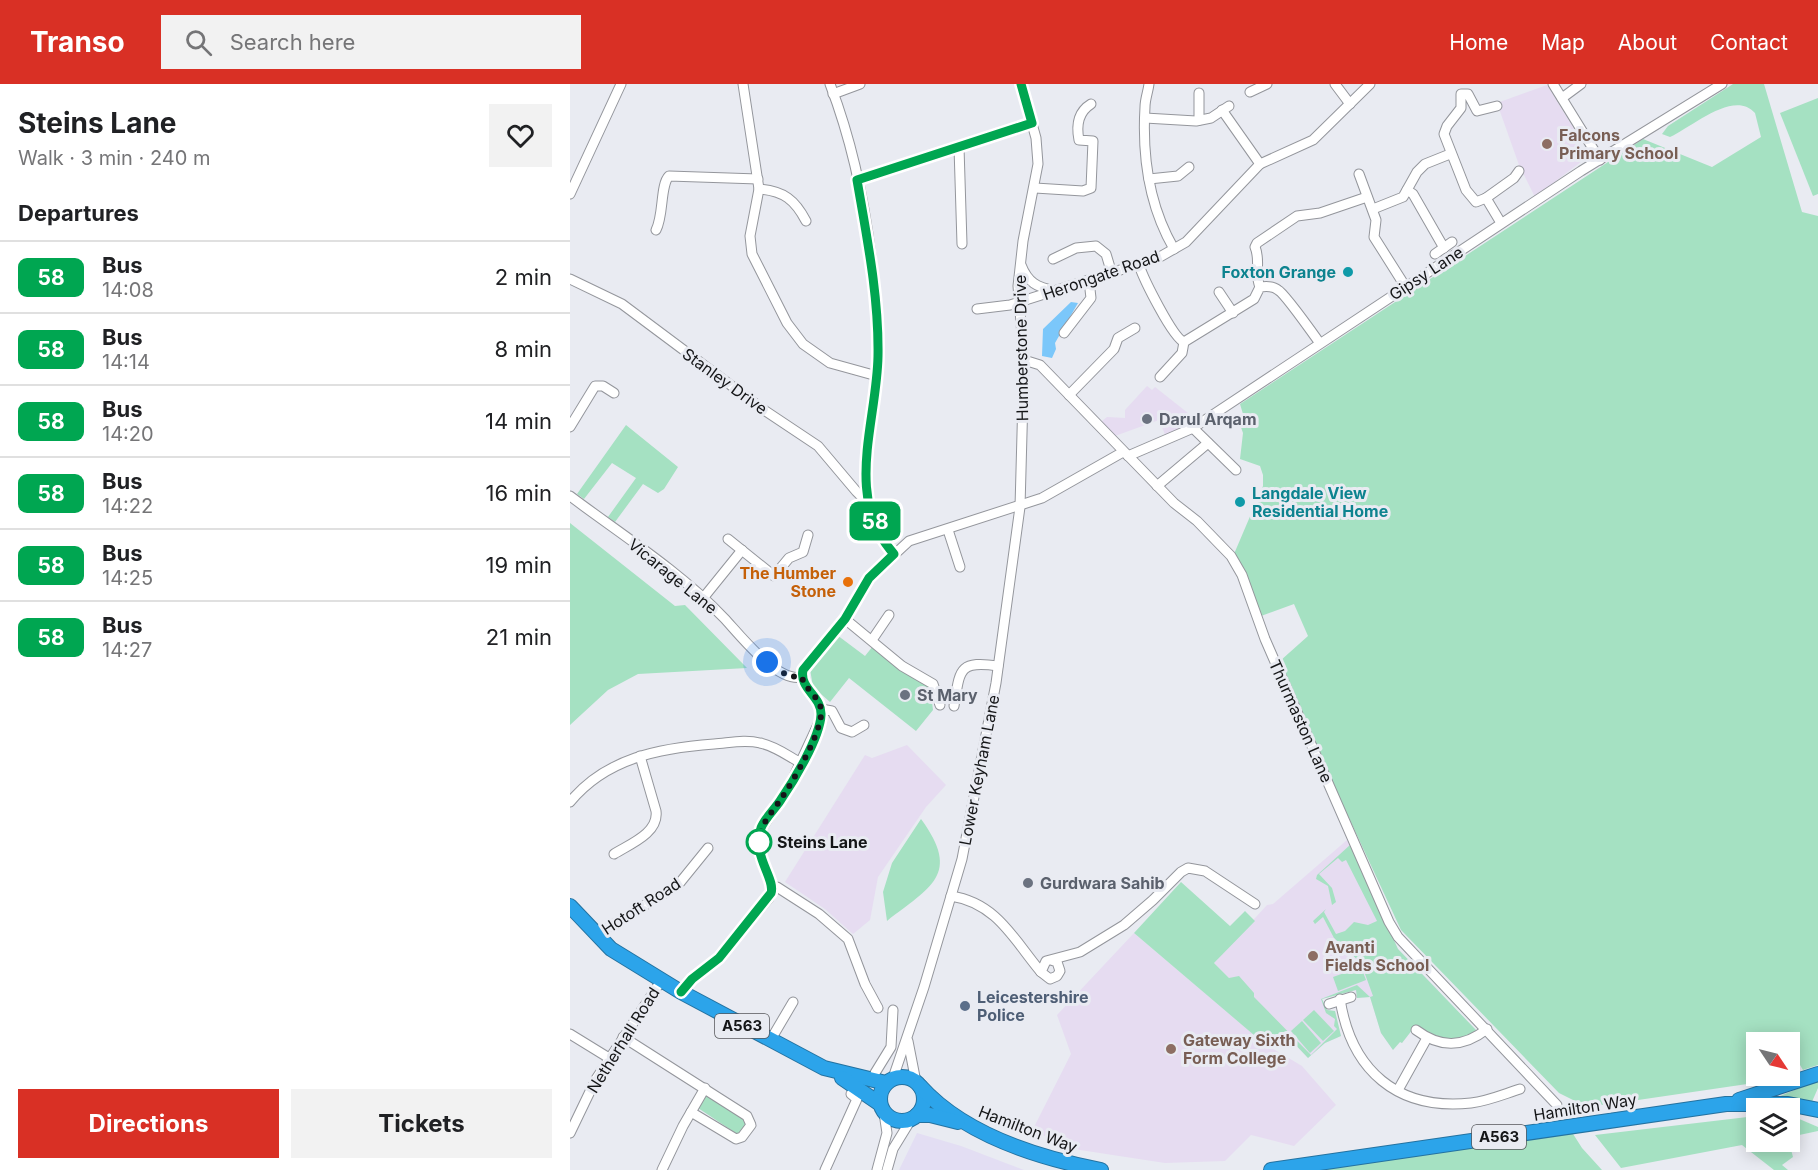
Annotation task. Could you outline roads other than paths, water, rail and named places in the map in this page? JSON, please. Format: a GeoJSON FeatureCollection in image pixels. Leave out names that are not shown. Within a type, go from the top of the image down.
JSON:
{"type":"FeatureCollection","features":[{"type":"Feature","properties":{"kind":"highway","name":"A563"},"geometry":{"type":"LineString","coordinates":[[570,906],[611,949],[660,981],[770,1041],[824,1068],[890,1080]]}},
{"type":"Feature","properties":{"kind":"highway"},"geometry":{"type":"LineString","coordinates":[[824,1068],[860,1088],[897,1120],[930,1114],[970,1125]]}},
{"type":"Feature","properties":{"kind":"highway","name":"Hamilton Way"},"geometry":{"type":"LineString","coordinates":[[1726,1104],[1818,1074]]}},
{"type":"Feature","properties":{"kind":"highway"},"geometry":{"type":"LineString","coordinates":[[882,1108],[880,1091],[890,1080],[905,1077],[918,1084],[923,1104],[914,1117]]}},
{"type":"Feature","properties":{"kind":"highway","name":"Hamilton Way"},"geometry":{"type":"LineString","coordinates":[[918,1084],[930,1098],[970,1125],[1020,1147],[1074,1165],[1101,1170]]}},
{"type":"Feature","properties":{"kind":"highway","name":"Hamilton Way"},"geometry":{"type":"LineString","coordinates":[[1271,1170],[1726,1104],[1788,1104],[1818,1110]]}},
{"type":"Feature","properties":{"kind":"street"},"geometry":{"type":"LineString","coordinates":[[570,194],[621,84]]}},
{"type":"Feature","properties":{"kind":"street"},"geometry":{"type":"LineString","coordinates":[[743,84],[759,189],[750,236],[751,250],[792,330],[810,350],[823,359],[844,368],[877,376]]}},
{"type":"Feature","properties":{"kind":"street"},"geometry":{"type":"LineString","coordinates":[[830,84],[857,180],[874,288],[877,376],[866,462],[867,497],[884,543],[894,554]]}},
{"type":"Feature","properties":{"kind":"street"},"geometry":{"type":"LineString","coordinates":[[833,94],[860,84]]}},
{"type":"Feature","properties":{"kind":"street","name":"Humberstone Drive"},"geometry":{"type":"LineString","coordinates":[[1020,507],[1024,360],[1019,302],[1020,263],[1035,188],[1038,151],[1021,84]]}},
{"type":"Feature","properties":{"kind":"street"},"geometry":{"type":"LineString","coordinates":[[1149,84],[1145,118],[1149,179],[1153,205],[1174,249]]}},
{"type":"Feature","properties":{"kind":"street"},"geometry":{"type":"LineString","coordinates":[[1254,89],[1267,84]]}},
{"type":"Feature","properties":{"kind":"street"},"geometry":{"type":"LineString","coordinates":[[1335,84],[1350,104]]}},
{"type":"Feature","properties":{"kind":"street","name":"Herongate Road"},"geometry":{"type":"LineString","coordinates":[[977,309],[1019,302],[1139,266],[1174,249],[1208,221],[1260,164],[1313,140],[1370,84]]}},
{"type":"Feature","properties":{"kind":"street"},"geometry":{"type":"LineString","coordinates":[[1553,84],[1600,160]]}},
{"type":"Feature","properties":{"kind":"street"},"geometry":{"type":"LineString","coordinates":[[1562,98],[1581,84]]}},
{"type":"Feature","properties":{"kind":"street","name":"Gipsy Lane"},"geometry":{"type":"LineString","coordinates":[[802,677],[804,667],[845,619],[860,590],[894,554],[914,538],[948,530],[1020,507],[1125,454],[1193,428],[1501,223],[1722,84]]}},
{"type":"Feature","properties":{"kind":"street"},"geometry":{"type":"LineString","coordinates":[[1199,93],[1199,120]]}},
{"type":"Feature","properties":{"kind":"street"},"geometry":{"type":"LineString","coordinates":[[1497,106],[1477,111],[1468,94],[1461,94],[1461,108],[1445,129],[1450,154],[1466,190],[1476,202],[1518,178]]}},
{"type":"Feature","properties":{"kind":"street"},"geometry":{"type":"LineString","coordinates":[[1035,188],[1083,191],[1091,188],[1098,141],[1082,141],[1078,137],[1078,120],[1082,112],[1091,104]]}},
{"type":"Feature","properties":{"kind":"street"},"geometry":{"type":"LineString","coordinates":[[1145,118],[1188,122],[1211,118],[1226,108],[1260,164]]}},
{"type":"Feature","properties":{"kind":"street"},"geometry":{"type":"LineString","coordinates":[[857,180],[1032,123]]}},
{"type":"Feature","properties":{"kind":"street"},"geometry":{"type":"LineString","coordinates":[[959,147],[962,244]]}},
{"type":"Feature","properties":{"kind":"street"},"geometry":{"type":"LineString","coordinates":[[1373,209],[1398,200],[1425,164],[1450,154]]}},
{"type":"Feature","properties":{"kind":"street"},"geometry":{"type":"LineString","coordinates":[[1149,179],[1178,176],[1190,167]]}},
{"type":"Feature","properties":{"kind":"street"},"geometry":{"type":"LineString","coordinates":[[1359,174],[1376,220],[1374,237],[1405,286]]}},
{"type":"Feature","properties":{"kind":"street"},"geometry":{"type":"LineString","coordinates":[[656,229],[662,215],[664,182],[669,176],[758,178]]}},
{"type":"Feature","properties":{"kind":"street"},"geometry":{"type":"LineString","coordinates":[[759,189],[774,190],[795,201],[806,221]]}},
{"type":"Feature","properties":{"kind":"street"},"geometry":{"type":"LineString","coordinates":[[1407,190],[1413,194],[1448,245],[1435,254]]}},
{"type":"Feature","properties":{"kind":"street"},"geometry":{"type":"LineString","coordinates":[[1160,377],[1182,353],[1184,342],[1254,299],[1260,287],[1257,280],[1260,259],[1255,247],[1257,243],[1297,216],[1320,213],[1367,197]]}},
{"type":"Feature","properties":{"kind":"street"},"geometry":{"type":"LineString","coordinates":[[1486,198],[1501,223]]}},
{"type":"Feature","properties":{"kind":"street"},"geometry":{"type":"LineString","coordinates":[[1053,259],[1076,248],[1096,246],[1106,254],[1112,274]]}},
{"type":"Feature","properties":{"kind":"street"},"geometry":{"type":"LineString","coordinates":[[1020,263],[1026,278],[1034,285],[1056,291]]}},
{"type":"Feature","properties":{"kind":"street"},"geometry":{"type":"LineString","coordinates":[[1139,266],[1150,294],[1169,321],[1174,334],[1184,342]]}},
{"type":"Feature","properties":{"kind":"street","name":"Stanley Drive"},"geometry":{"type":"LineString","coordinates":[[570,279],[621,304],[764,410],[818,446],[856,491],[862,497],[867,497]]}},
{"type":"Feature","properties":{"kind":"street"},"geometry":{"type":"LineString","coordinates":[[1064,333],[1091,298],[1089,281]]}},
{"type":"Feature","properties":{"kind":"street"},"geometry":{"type":"LineString","coordinates":[[1260,287],[1278,289],[1319,342]]}},
{"type":"Feature","properties":{"kind":"street"},"geometry":{"type":"LineString","coordinates":[[1220,292],[1233,313]]}},
{"type":"Feature","properties":{"kind":"street"},"geometry":{"type":"LineString","coordinates":[[1069,395],[1114,350],[1118,338],[1135,328]]}},
{"type":"Feature","properties":{"kind":"street","name":"Thurmaston Lane"},"geometry":{"type":"LineString","coordinates":[[1024,360],[1040,365],[1125,454],[1231,556],[1242,575],[1265,639],[1389,922],[1398,937],[1557,1105]]}},
{"type":"Feature","properties":{"kind":"street"},"geometry":{"type":"LineString","coordinates":[[570,427],[597,385],[596,375]]}},
{"type":"Feature","properties":{"kind":"street"},"geometry":{"type":"LineString","coordinates":[[597,385],[614,393]]}},
{"type":"Feature","properties":{"kind":"street"},"geometry":{"type":"LineString","coordinates":[[1193,428],[1236,470]]}},
{"type":"Feature","properties":{"kind":"street"},"geometry":{"type":"LineString","coordinates":[[1157,486],[1208,443]]}},
{"type":"Feature","properties":{"kind":"street","name":"Vicarage Lane"},"geometry":{"type":"LineString","coordinates":[[570,496],[704,597],[758,654],[782,673],[792,678],[802,677]]}},
{"type":"Feature","properties":{"kind":"street","name":"Lower Keyham Lane"},"geometry":{"type":"LineString","coordinates":[[890,1080],[907,1039],[951,896],[977,790],[998,666],[1020,507]]}},
{"type":"Feature","properties":{"kind":"street"},"geometry":{"type":"LineString","coordinates":[[948,530],[960,567]]}},
{"type":"Feature","properties":{"kind":"street"},"geometry":{"type":"LineString","coordinates":[[728,539],[774,576],[789,558],[803,552],[808,535]]}},
{"type":"Feature","properties":{"kind":"street"},"geometry":{"type":"LineString","coordinates":[[704,597],[742,550]]}},
{"type":"Feature","properties":{"kind":"street"},"geometry":{"type":"LineString","coordinates":[[872,640],[889,615]]}},
{"type":"Feature","properties":{"kind":"street"},"geometry":{"type":"LineString","coordinates":[[845,619],[902,666],[933,684],[940,705]]}},
{"type":"Feature","properties":{"kind":"street"},"geometry":{"type":"LineString","coordinates":[[954,706],[958,682],[965,669],[975,662],[998,666]]}},
{"type":"Feature","properties":{"kind":"street"},"geometry":{"type":"LineString","coordinates":[[681,992],[692,979],[719,958],[769,898],[773,888],[760,857],[760,831],[801,763],[816,732],[821,710],[802,677]]}},
{"type":"Feature","properties":{"kind":"street"},"geometry":{"type":"LineString","coordinates":[[821,710],[832,711],[841,728],[852,732],[864,725]]}},
{"type":"Feature","properties":{"kind":"street"},"geometry":{"type":"LineString","coordinates":[[570,802],[605,771],[640,756],[694,745],[752,741],[769,745],[801,763]]}},
{"type":"Feature","properties":{"kind":"street"},"geometry":{"type":"LineString","coordinates":[[614,854],[641,837],[656,821],[656,811],[640,756]]}},
{"type":"Feature","properties":{"kind":"street","name":"Hotoft Road"},"geometry":{"type":"LineString","coordinates":[[596,935],[678,885],[708,848]]}},
{"type":"Feature","properties":{"kind":"street"},"geometry":{"type":"LineString","coordinates":[[951,896],[969,900],[996,916],[1025,949],[1041,972],[1050,979],[1059,974],[1080,952],[1140,912],[1188,868],[1202,870],[1251,902],[1254,889]]}},
{"type":"Feature","properties":{"kind":"street"},"geometry":{"type":"LineString","coordinates":[[773,888],[777,887],[832,924],[848,939],[878,1001]]}},
{"type":"Feature","properties":{"kind":"street"},"geometry":{"type":"LineString","coordinates":[[1025,949],[1059,965],[1059,974]]}},
{"type":"Feature","properties":{"kind":"street"},"geometry":{"type":"LineString","coordinates":[[1041,972],[1043,963],[1080,952]]}},
{"type":"Feature","properties":{"kind":"street","name":"Netherhall Road"},"geometry":{"type":"LineString","coordinates":[[570,1133],[609,1058],[660,981]]}},
{"type":"Feature","properties":{"kind":"street"},"geometry":{"type":"LineString","coordinates":[[1329,1004],[1351,997]]}},
{"type":"Feature","properties":{"kind":"street"},"geometry":{"type":"LineString","coordinates":[[1340,999],[1346,1031],[1356,1051],[1371,1071],[1398,1090],[1426,1100],[1460,1104],[1488,1100],[1520,1089]]}},
{"type":"Feature","properties":{"kind":"street"},"geometry":{"type":"LineString","coordinates":[[770,1041],[793,1002]]}},
{"type":"Feature","properties":{"kind":"street"},"geometry":{"type":"LineString","coordinates":[[875,1073],[891,1047],[893,1010]]}},
{"type":"Feature","properties":{"kind":"street"},"geometry":{"type":"LineString","coordinates":[[894,1023],[910,1026]]}},
{"type":"Feature","properties":{"kind":"street"},"geometry":{"type":"LineString","coordinates":[[1416,1030],[1427,1038],[1442,1044],[1462,1043],[1487,1029]]}},
{"type":"Feature","properties":{"kind":"street"},"geometry":{"type":"LineString","coordinates":[[570,1034],[609,1058]]}},
{"type":"Feature","properties":{"kind":"street"},"geometry":{"type":"LineString","coordinates":[[623,1037],[747,1116],[750,1120],[750,1127],[742,1137],[735,1139],[691,1112]]}},
{"type":"Feature","properties":{"kind":"street"},"geometry":{"type":"LineString","coordinates":[[1398,1090],[1427,1038]]}},
{"type":"Feature","properties":{"kind":"street","name":"Lower Keyham Lane"},"geometry":{"type":"LineString","coordinates":[[907,1039],[918,1084]]}},
{"type":"Feature","properties":{"kind":"street"},"geometry":{"type":"LineString","coordinates":[[663,1170],[705,1088]]}},
{"type":"Feature","properties":{"kind":"street"},"geometry":{"type":"LineString","coordinates":[[825,1170],[857,1099],[851,1094]]}},
{"type":"Feature","properties":{"kind":"street"},"geometry":{"type":"LineString","coordinates":[[877,1170],[887,1133],[882,1108]]}},
{"type":"Feature","properties":{"kind":"street"},"geometry":{"type":"LineString","coordinates":[[887,1170],[893,1149],[914,1117]]}},
{"type":"Feature","properties":{"kind":"water"},"geometry":{"type":"Polygon","coordinates":[[[1071,302],[1078,303],[1055,343],[1056,349],[1052,358],[1042,356],[1043,329],[1071,302]]]}},
{"type":"Feature","properties":{"kind":"place","name":"Falcons Primary School"},"geometry":{"type":"Point","coordinates":[1547,144]}},
{"type":"Feature","properties":{"kind":"place","name":"Foxton Grange"},"geometry":{"type":"Point","coordinates":[1348,272]}},
{"type":"Feature","properties":{"kind":"place","name":"Darul Arqam"},"geometry":{"type":"Point","coordinates":[1147,419]}},
{"type":"Feature","properties":{"kind":"place","name":"Langdale View Residential Home"},"geometry":{"type":"Point","coordinates":[1240,502]}},
{"type":"Feature","properties":{"kind":"place","name":"The Humber Stone"},"geometry":{"type":"Point","coordinates":[848,582]}},
{"type":"Feature","properties":{"kind":"place","name":"St Mary"},"geometry":{"type":"Point","coordinates":[905,695]}},
{"type":"Feature","properties":{"kind":"place","name":"Steins Lane"},"geometry":{"type":"Point","coordinates":[759,842]}},
{"type":"Feature","properties":{"kind":"place","name":"Gurdwara Sahib"},"geometry":{"type":"Point","coordinates":[1028,883]}},
{"type":"Feature","properties":{"kind":"place","name":"Avanti Fields School"},"geometry":{"type":"Point","coordinates":[1313,956]}},
{"type":"Feature","properties":{"kind":"place","name":"Leicestershire Police"},"geometry":{"type":"Point","coordinates":[965,1006]}},
{"type":"Feature","properties":{"kind":"place","name":"Gateway Sixth Form College"},"geometry":{"type":"Point","coordinates":[1171,1049]}}]}
